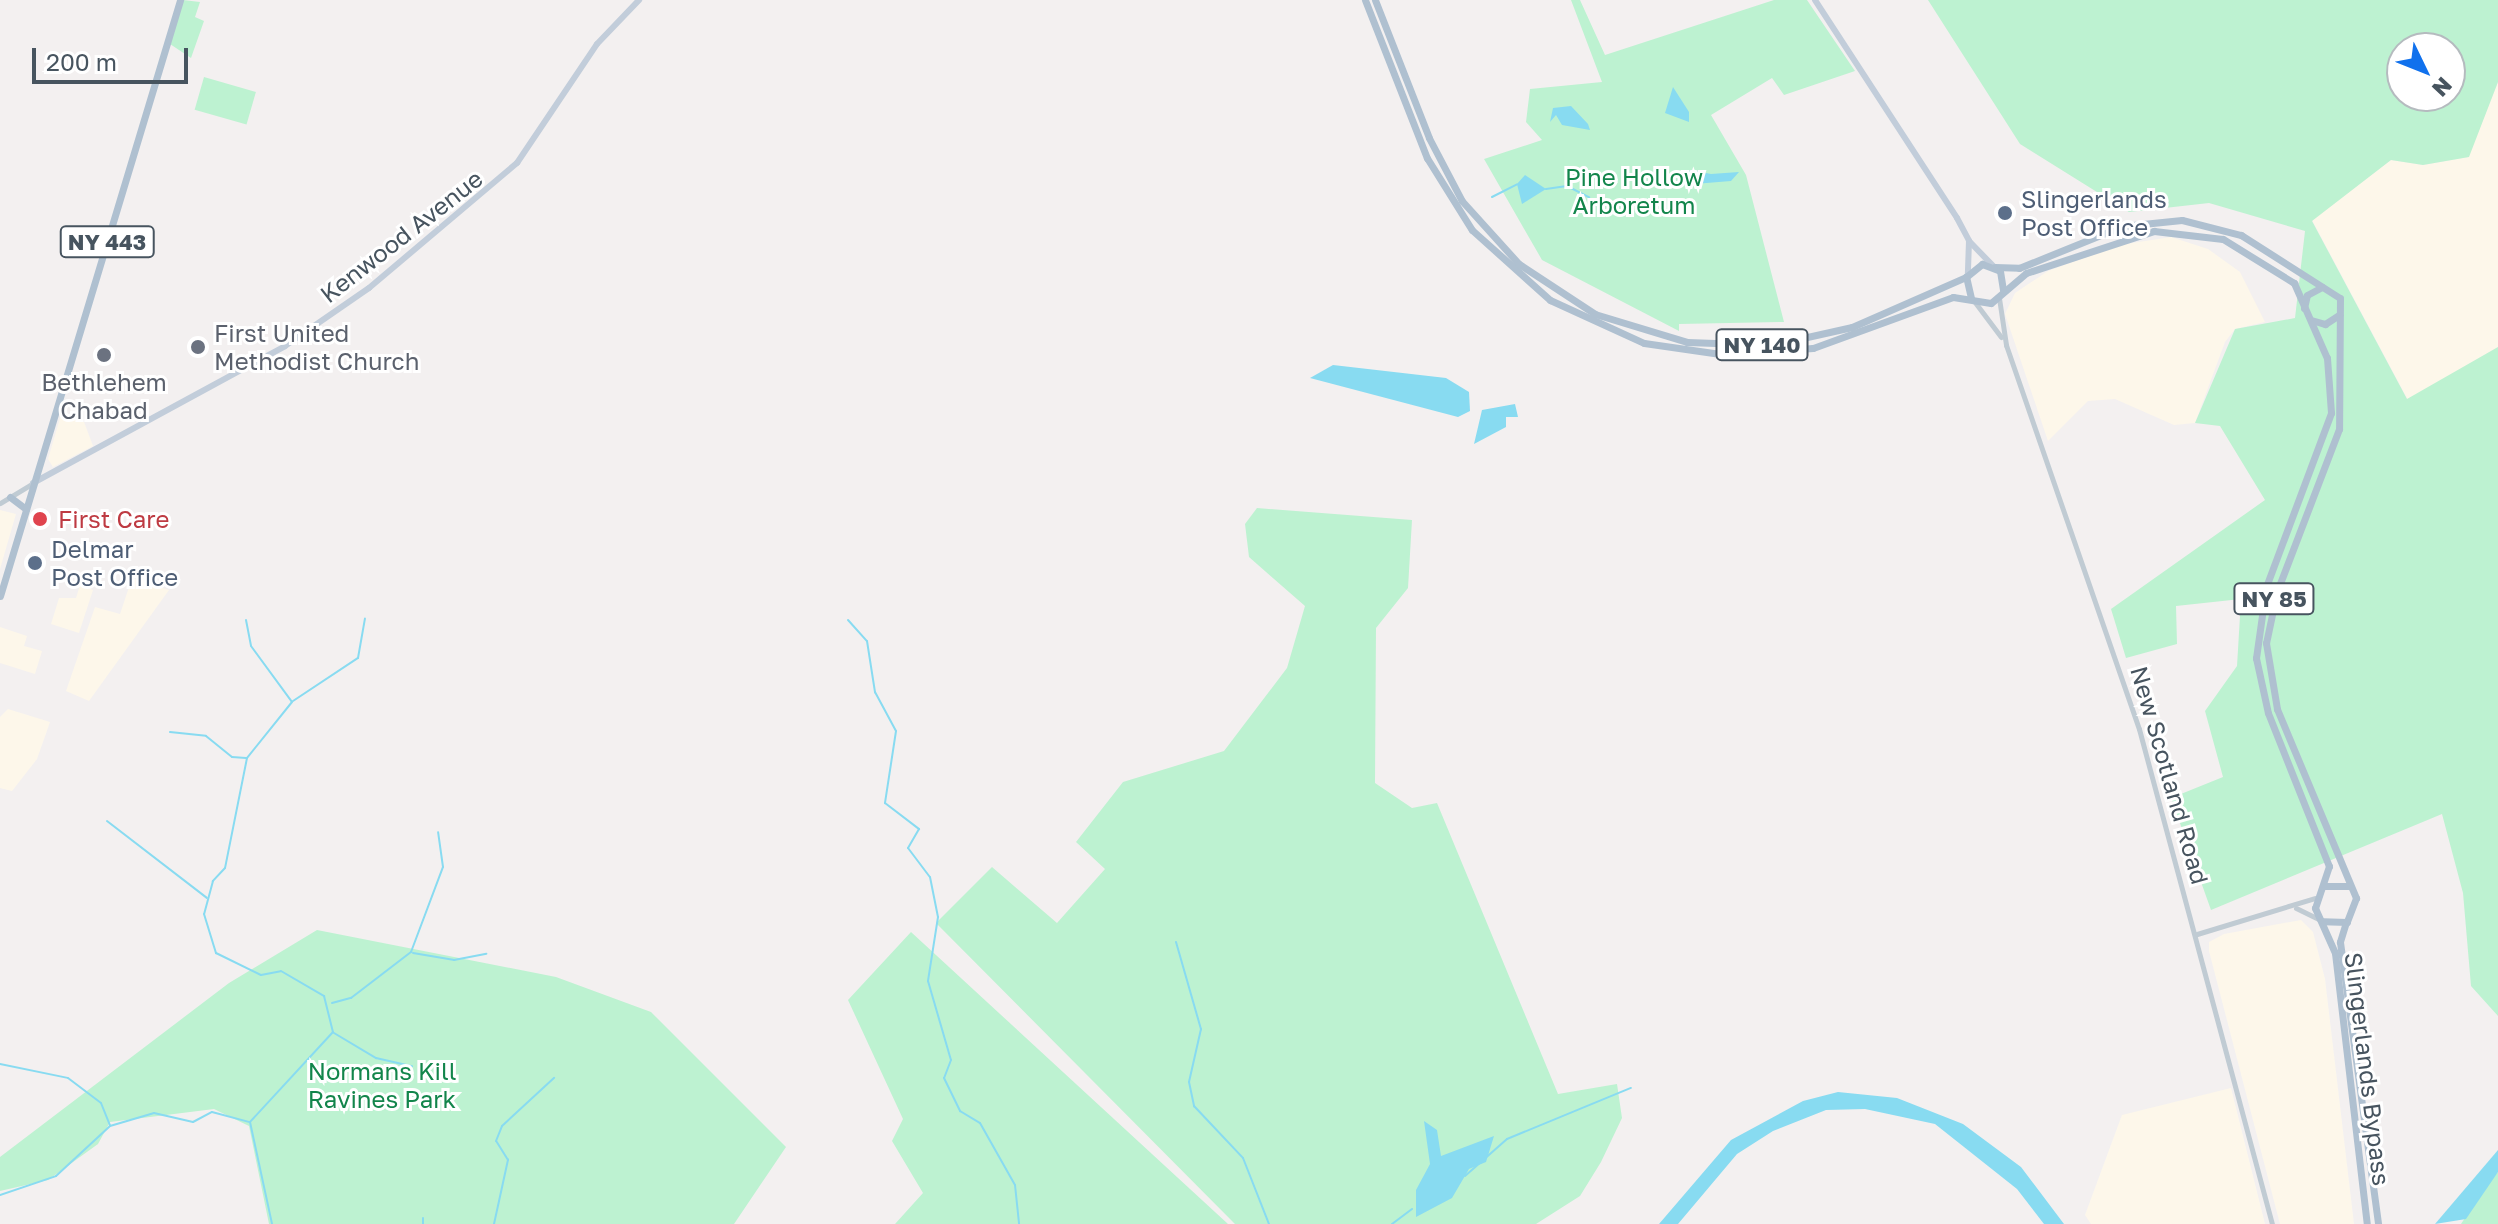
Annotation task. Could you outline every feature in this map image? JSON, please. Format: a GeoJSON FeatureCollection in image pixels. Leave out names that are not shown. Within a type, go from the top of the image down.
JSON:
{"type":"FeatureCollection","features":[{"type":"Feature","properties":{"kind":"main road","name":"NY 443"},"geometry":{"type":"LineString","coordinates":[[0,596],[180,0]]}},
{"type":"Feature","properties":{"kind":"main road","name":"Kenwood Avenue"},"geometry":{"type":"LineString","coordinates":[[33,483],[285,346],[380,280],[517,163],[597,44],[639,0]]}},
{"type":"Feature","properties":{"kind":"main road","name":"NY 140"},"geometry":{"type":"LineString","coordinates":[[1365,0],[1447,195],[1501,261],[1578,316],[1671,349],[1756,355],[1827,344],[1953,297],[1972,300]]}},
{"type":"Feature","properties":{"kind":"main road","name":"NY 140"},"geometry":{"type":"LineString","coordinates":[[1375,0],[1434,150],[1462,201],[1519,264],[1595,314],[1673,340],[1771,345],[1852,327],[1967,275]]}},
{"type":"Feature","properties":{"kind":"main road"},"geometry":{"type":"LineString","coordinates":[[1815,0],[1969,241],[2003,277],[2000,296],[1972,300],[1967,275],[1969,241]]}},
{"type":"Feature","properties":{"kind":"main road"},"geometry":{"type":"LineString","coordinates":[[1967,275],[1994,267],[2019,268],[2123,226],[2182,220],[2241,235],[2339,295],[2342,311],[2330,323],[2309,318]]}},
{"type":"Feature","properties":{"kind":"main road","name":"NY 85"},"geometry":{"type":"LineString","coordinates":[[2000,296],[2026,273],[2112,241],[2181,230],[2223,239],[2260,258],[2294,283],[2330,371],[2331,413],[2262,601],[2256,658],[2268,713],[2327,859],[2322,887]]}},
{"type":"Feature","properties":{"kind":"main road"},"geometry":{"type":"LineString","coordinates":[[2305,310],[2311,291],[2324,286]]}},
{"type":"Feature","properties":{"kind":"main road","name":"NY 85"},"geometry":{"type":"LineString","coordinates":[[2342,311],[2335,336],[2343,385],[2339,429],[2277,591],[2266,643],[2277,709],[2357,904],[2347,922]]}},
{"type":"Feature","properties":{"kind":"main road"},"geometry":{"type":"LineString","coordinates":[[10,497],[26,510]]}},
{"type":"Feature","properties":{"kind":"main road"},"geometry":{"type":"LineString","coordinates":[[2347,922],[2323,921],[2315,898],[2322,887],[2348,886]]}},
{"type":"Feature","properties":{"kind":"main road","name":"Slingerlands Bypass"},"geometry":{"type":"LineString","coordinates":[[2323,921],[2336,963],[2367,1224]]}},
{"type":"Feature","properties":{"kind":"main road","name":"Slingerlands Bypass"},"geometry":{"type":"LineString","coordinates":[[2347,922],[2340,942],[2378,1224]]}},
{"type":"Feature","properties":{"kind":"street","name":"New Scotland Road"},"geometry":{"type":"LineString","coordinates":[[2000,296],[2006,345],[2113,644],[2197,934],[2272,1224]]}},
{"type":"Feature","properties":{"kind":"street","name":"New Scotland Road"},"geometry":{"type":"LineString","coordinates":[[1972,300],[2006,345]]}},
{"type":"Feature","properties":{"kind":"street","name":"Kenwood Avenue"},"geometry":{"type":"LineString","coordinates":[[0,503],[33,483]]}},
{"type":"Feature","properties":{"kind":"street"},"geometry":{"type":"LineString","coordinates":[[2197,934],[2295,907],[2315,898]]}},
{"type":"Feature","properties":{"kind":"street"},"geometry":{"type":"LineString","coordinates":[[2295,907],[2323,921]]}},
{"type":"Feature","properties":{"kind":"shaded area"},"geometry":{"type":"Polygon","coordinates":[[[2498,82],[2498,347],[2408,400],[2312,220],[2391,160],[2423,165],[2468,157],[2498,82]]]}},
{"type":"Feature","properties":{"kind":"shaded area"},"geometry":{"type":"Polygon","coordinates":[[[2171,237],[2208,249],[2240,272],[2265,322],[2235,329],[2225,342],[2195,423],[2174,425],[2115,399],[2088,401],[2048,441],[2005,314],[2015,293],[2048,271],[2119,245],[2171,237]]]}},
{"type":"Feature","properties":{"kind":"shaded area"},"geometry":{"type":"Polygon","coordinates":[[[61,415],[84,422],[93,446],[53,467],[48,459],[61,415]]]}},
{"type":"Feature","properties":{"kind":"shaded area"},"geometry":{"type":"Polygon","coordinates":[[[0,510],[16,514],[0,569],[0,510]]]}},
{"type":"Feature","properties":{"kind":"shaded area"},"geometry":{"type":"Polygon","coordinates":[[[132,578],[169,590],[89,701],[66,691],[95,607],[120,614],[132,578]]]}},
{"type":"Feature","properties":{"kind":"shaded area"},"geometry":{"type":"Polygon","coordinates":[[[80,585],[93,590],[79,633],[51,624],[59,598],[76,598],[80,585]]]}},
{"type":"Feature","properties":{"kind":"shaded area"},"geometry":{"type":"Polygon","coordinates":[[[0,627],[27,636],[24,646],[42,651],[35,674],[0,663],[0,627]]]}},
{"type":"Feature","properties":{"kind":"shaded area"},"geometry":{"type":"Polygon","coordinates":[[[8,709],[50,722],[37,759],[12,791],[0,788],[0,717],[8,709]]]}},
{"type":"Feature","properties":{"kind":"shaded area"},"geometry":{"type":"Polygon","coordinates":[[[2301,920],[2313,932],[2325,979],[2354,1224],[2280,1224],[2209,951],[2209,942],[2224,934],[2301,920]]]}},
{"type":"Feature","properties":{"kind":"shaded area"},"geometry":{"type":"Polygon","coordinates":[[[2231,1088],[2265,1224],[2091,1224],[2085,1215],[2122,1115],[2231,1088]]]}},
{"type":"Feature","properties":{"kind":"green space"},"geometry":{"type":"Polygon","coordinates":[[[183,0],[200,2],[195,17],[204,21],[191,58],[170,44],[183,0]]]}},
{"type":"Feature","properties":{"kind":"green space","name":"Pine Hollow Arboretum"},"geometry":{"type":"Polygon","coordinates":[[[1571,0],[1580,0],[1605,55],[1774,0],[1807,0],[1855,71],[1784,95],[1772,78],[1711,115],[1746,175],[1784,322],[1679,324],[1679,331],[1542,260],[1484,159],[1542,140],[1526,122],[1530,89],[1602,82],[1571,0]]]}},
{"type":"Feature","properties":{"kind":"green space"},"geometry":{"type":"Polygon","coordinates":[[[1928,0],[2498,0],[2498,82],[2469,157],[2423,165],[2391,160],[2312,221],[2407,399],[2498,347],[2498,1016],[2471,986],[2463,893],[2442,814],[2211,910],[2171,798],[2223,777],[2205,711],[2237,666],[2241,599],[2176,606],[2177,644],[2126,658],[2111,609],[2265,500],[2220,426],[2195,423],[2235,329],[2295,318],[2305,231],[2209,203],[2129,212],[2020,144],[1928,0]]]}},
{"type":"Feature","properties":{"kind":"green space"},"geometry":{"type":"Polygon","coordinates":[[[204,77],[256,92],[247,125],[195,110],[204,77]]]}},
{"type":"Feature","properties":{"kind":"green space"},"geometry":{"type":"Polygon","coordinates":[[[1257,508],[1412,520],[1408,588],[1376,628],[1375,783],[1412,808],[1437,803],[1558,1094],[1617,1084],[1622,1118],[1601,1162],[1580,1196],[1536,1224],[1235,1224],[936,923],[992,867],[1057,923],[1105,869],[1076,842],[1123,782],[1224,751],[1287,668],[1305,606],[1249,557],[1245,524],[1257,508]]]}},
{"type":"Feature","properties":{"kind":"green space","name":"Normans Kill Ravines Park"},"geometry":{"type":"Polygon","coordinates":[[[317,930],[556,977],[651,1012],[786,1147],[734,1224],[269,1224],[249,1126],[214,1109],[110,1122],[98,1144],[48,1180],[0,1191],[0,1157],[229,983],[317,930]]]}},
{"type":"Feature","properties":{"kind":"green space"},"geometry":{"type":"Polygon","coordinates":[[[911,932],[1228,1224],[895,1224],[923,1193],[892,1141],[903,1119],[848,1000],[911,932]]]}},
{"type":"Feature","properties":{"kind":"green space"},"geometry":{"type":"Polygon","coordinates":[[[2498,1172],[2498,1224],[2461,1224],[2487,1184],[2498,1172]]]}},
{"type":"Feature","properties":{"kind":"water"},"geometry":{"type":"Polygon","coordinates":[[[1673,87],[1689,112],[1689,122],[1665,113],[1673,87]]]}},
{"type":"Feature","properties":{"kind":"water"},"geometry":{"type":"Polygon","coordinates":[[[1571,106],[1590,130],[1562,125],[1556,115],[1550,122],[1553,108],[1571,106]]]}},
{"type":"Feature","properties":{"kind":"water"},"geometry":{"type":"Polygon","coordinates":[[[1691,170],[1711,174],[1739,172],[1731,181],[1682,185],[1680,177],[1691,170]]]}},
{"type":"Feature","properties":{"kind":"water"},"geometry":{"type":"Polygon","coordinates":[[[1525,175],[1546,189],[1522,204],[1517,184],[1525,175]]]}},
{"type":"Feature","properties":{"kind":"water"},"geometry":{"type":"Polygon","coordinates":[[[1333,365],[1446,378],[1469,392],[1470,411],[1458,417],[1310,378],[1333,365]]]}},
{"type":"Feature","properties":{"kind":"water"},"geometry":{"type":"Polygon","coordinates":[[[1515,404],[1518,417],[1506,417],[1506,427],[1474,444],[1482,410],[1515,404]]]}},
{"type":"Feature","properties":{"kind":"water"},"geometry":{"type":"Polygon","coordinates":[[[1838,1092],[1897,1098],[1963,1124],[2021,1167],[2064,1224],[2044,1224],[2017,1189],[1935,1124],[1865,1109],[1826,1110],[1773,1131],[1737,1154],[1678,1224],[1659,1224],[1731,1140],[1803,1101],[1838,1092]]]}},
{"type":"Feature","properties":{"kind":"water"},"geometry":{"type":"Polygon","coordinates":[[[1424,1121],[1437,1130],[1441,1156],[1494,1136],[1486,1162],[1469,1169],[1452,1198],[1416,1217],[1416,1190],[1430,1164],[1424,1121]]]}},
{"type":"Feature","properties":{"kind":"water"},"geometry":{"type":"Polygon","coordinates":[[[2498,1150],[2498,1172],[2466,1219],[2435,1224],[2498,1150]]]}},
{"type":"Feature","properties":{"kind":"waterway"},"geometry":{"type":"LineString","coordinates":[[1492,197],[1517,184]]}},
{"type":"Feature","properties":{"kind":"waterway"},"geometry":{"type":"LineString","coordinates":[[1546,189],[1567,186],[1589,197]]}},
{"type":"Feature","properties":{"kind":"waterway"},"geometry":{"type":"LineString","coordinates":[[293,701],[358,658],[365,619]]}},
{"type":"Feature","properties":{"kind":"waterway"},"geometry":{"type":"LineString","coordinates":[[246,620],[251,646],[292,702],[247,758],[225,868],[213,881],[204,914],[216,953],[261,975],[281,971],[324,996],[333,1032],[250,1122]]}},
{"type":"Feature","properties":{"kind":"waterway"},"geometry":{"type":"LineString","coordinates":[[848,620],[867,641],[875,692],[896,731],[885,803],[919,829],[908,848],[930,877],[938,917],[928,981],[951,1060],[944,1078],[960,1111],[980,1123],[1015,1185],[1019,1224]]}},
{"type":"Feature","properties":{"kind":"waterway"},"geometry":{"type":"LineString","coordinates":[[170,732],[206,736],[232,757],[246,758]]}},
{"type":"Feature","properties":{"kind":"waterway"},"geometry":{"type":"LineString","coordinates":[[107,821],[207,898]]}},
{"type":"Feature","properties":{"kind":"waterway"},"geometry":{"type":"LineString","coordinates":[[332,1003],[351,998],[411,952],[443,867],[438,832]]}},
{"type":"Feature","properties":{"kind":"waterway"},"geometry":{"type":"LineString","coordinates":[[1176,942],[1201,1029],[1189,1082],[1194,1106],[1243,1158],[1269,1224]]}},
{"type":"Feature","properties":{"kind":"waterway"},"geometry":{"type":"LineString","coordinates":[[413,953],[454,960],[486,954]]}},
{"type":"Feature","properties":{"kind":"waterway"},"geometry":{"type":"LineString","coordinates":[[334,1033],[376,1058],[412,1066]]}},
{"type":"Feature","properties":{"kind":"waterway"},"geometry":{"type":"LineString","coordinates":[[0,1064],[68,1078],[101,1103],[110,1125]]}},
{"type":"Feature","properties":{"kind":"waterway"},"geometry":{"type":"LineString","coordinates":[[494,1224],[508,1160],[496,1141],[502,1126],[554,1078]]}},
{"type":"Feature","properties":{"kind":"waterway"},"geometry":{"type":"LineString","coordinates":[[1465,1176],[1507,1139],[1631,1088]]}},
{"type":"Feature","properties":{"kind":"waterway"},"geometry":{"type":"LineString","coordinates":[[0,1195],[56,1176],[110,1126],[154,1113],[193,1122],[212,1112],[250,1122],[272,1224]]}},
{"type":"Feature","properties":{"kind":"waterway"},"geometry":{"type":"LineString","coordinates":[[1392,1224],[1412,1209]]}},
{"type":"Feature","properties":{"kind":"waterway"},"geometry":{"type":"LineString","coordinates":[[423,1218],[423,1224]]}},
{"type":"Feature","properties":{"kind":"place","name":"Slingerlands Post Office"},"geometry":{"type":"Point","coordinates":[2005,213]}},
{"type":"Feature","properties":{"kind":"place","name":"First United Methodist Church"},"geometry":{"type":"Point","coordinates":[198,347]}},
{"type":"Feature","properties":{"kind":"place","name":"Bethlehem Chabad"},"geometry":{"type":"Point","coordinates":[104,355]}},
{"type":"Feature","properties":{"kind":"place","name":"First Care"},"geometry":{"type":"Point","coordinates":[40,519]}},
{"type":"Feature","properties":{"kind":"place","name":"Delmar Post Office"},"geometry":{"type":"Point","coordinates":[35,563]}}]}
